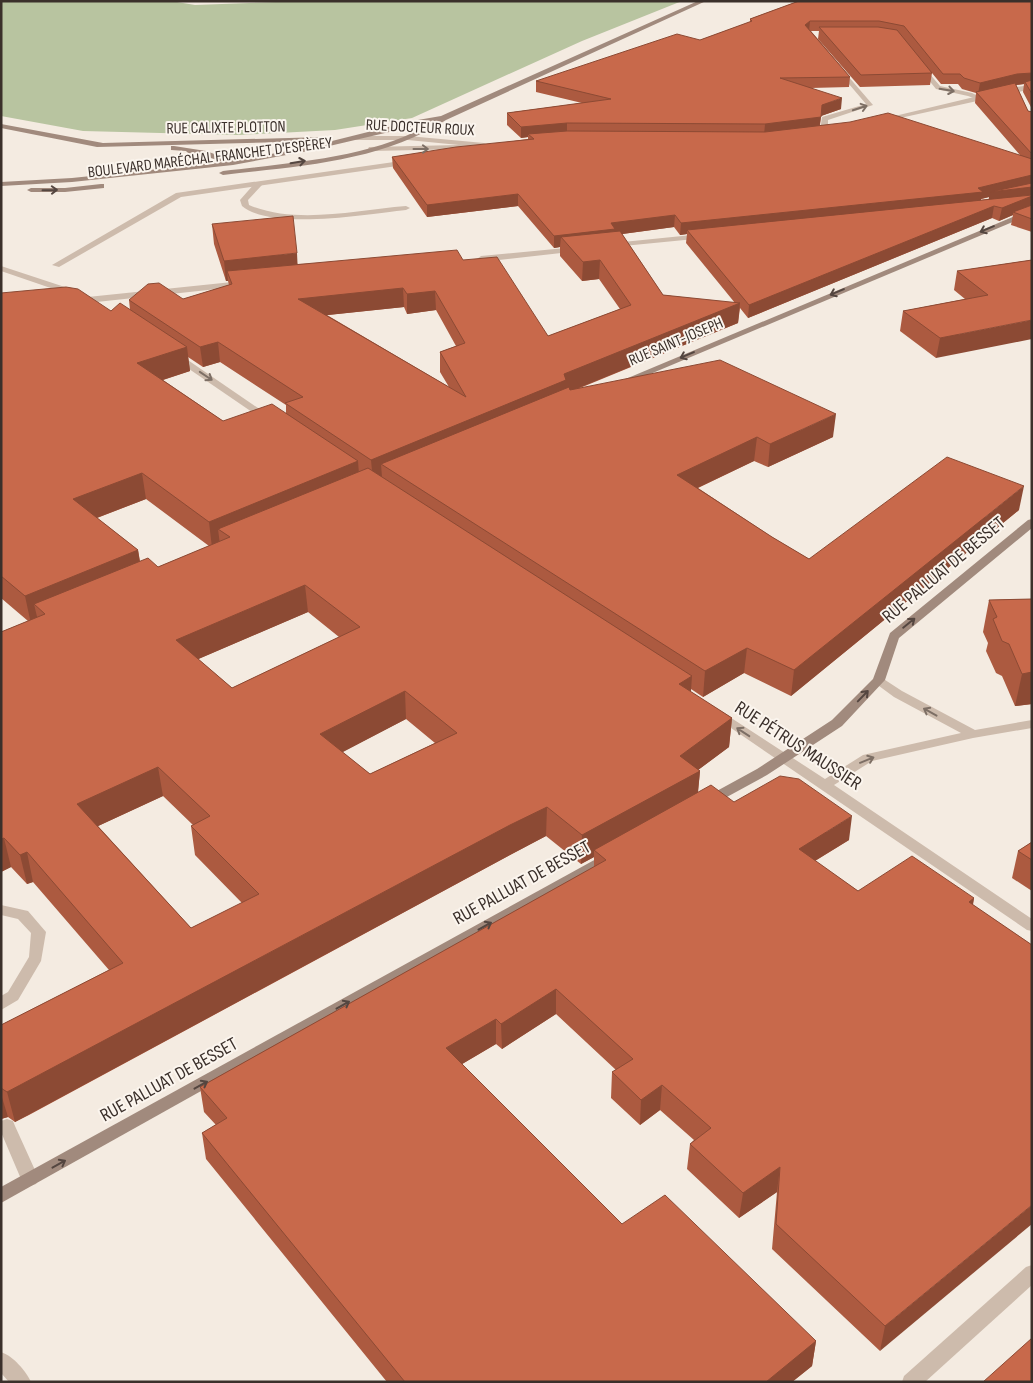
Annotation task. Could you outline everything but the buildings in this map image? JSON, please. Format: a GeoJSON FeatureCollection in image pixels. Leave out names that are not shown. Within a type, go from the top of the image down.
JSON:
{"type":"FeatureCollection","features":[{"type":"Feature","properties":{"kind":"main road","name":"BOULEVARD MARÉCHAL FRANCHET D'ESPÈREY"},"geometry":{"type":"LineString","coordinates":[[1,184],[72,180],[233,163],[355,138],[412,123],[444,118],[703,1]]}},
{"type":"Feature","properties":{"kind":"main road","name":"BOULEVARD MARÉCHAL FRANCHET D'ESPÈREY"},"geometry":{"type":"LineString","coordinates":[[175,178],[267,167],[372,149],[431,129],[444,118]]}},
{"type":"Feature","properties":{"kind":"main road","name":"RUE CALIXTE PLOTTON"},"geometry":{"type":"LineString","coordinates":[[1,126],[97,145],[188,149],[206,153],[233,163],[267,167]]}},
{"type":"Feature","properties":{"kind":"main road","name":"RUE CALIXTE PLOTTON"},"geometry":{"type":"LineString","coordinates":[[97,145],[355,138]]}},
{"type":"Feature","properties":{"kind":"main road","name":"RUE CALIXTE PLOTTON"},"geometry":{"type":"LineString","coordinates":[[188,149],[193,154],[190,168]]}},
{"type":"Feature","properties":{"kind":"main road","name":"BOULEVARD MARÉCHAL FRANCHET D'ESPÈREY"},"geometry":{"type":"LineString","coordinates":[[1,188],[14,191],[65,190],[106,186]]}},
{"type":"Feature","properties":{"kind":"main road","name":"RUE SAINT-JOSEPH"},"geometry":{"type":"LineString","coordinates":[[615,385],[1032,210]]}},
{"type":"Feature","properties":{"kind":"main road","name":"RUE PALLUAT DE BESSET"},"geometry":{"type":"LineString","coordinates":[[692,811],[784,758],[837,723],[879,680],[894,636],[1032,522]]}},
{"type":"Feature","properties":{"kind":"main road","name":"RUE PALLUAT DE BESSET"},"geometry":{"type":"LineString","coordinates":[[1,1196],[623,849]]}},
{"type":"Feature","properties":{"kind":"street"},"geometry":{"type":"LineString","coordinates":[[916,60],[938,88],[970,94],[979,98]]}},
{"type":"Feature","properties":{"kind":"street"},"geometry":{"type":"LineString","coordinates":[[815,132],[828,131],[825,119],[870,105],[833,63]]}},
{"type":"Feature","properties":{"kind":"street"},"geometry":{"type":"LineString","coordinates":[[876,122],[1016,89],[1032,87]]}},
{"type":"Feature","properties":{"kind":"street"},"geometry":{"type":"LineString","coordinates":[[1016,89],[1020,97]]}},
{"type":"Feature","properties":{"kind":"street","name":"RUE DOCTEUR ROUX"},"geometry":{"type":"LineString","coordinates":[[355,138],[408,138],[484,145]]}},
{"type":"Feature","properties":{"kind":"street"},"geometry":{"type":"LineString","coordinates":[[444,157],[484,145]]}},
{"type":"Feature","properties":{"kind":"street","name":"RUE DOCTEUR ROUX"},"geometry":{"type":"LineString","coordinates":[[372,149],[493,145]]}},
{"type":"Feature","properties":{"kind":"street"},"geometry":{"type":"LineString","coordinates":[[56,265],[180,195],[414,161]]}},
{"type":"Feature","properties":{"kind":"street"},"geometry":{"type":"LineString","coordinates":[[258,185],[244,200],[246,206],[266,215],[298,217],[406,208]]}},
{"type":"Feature","properties":{"kind":"street"},"geometry":{"type":"LineString","coordinates":[[1022,204],[1032,203]]}},
{"type":"Feature","properties":{"kind":"street"},"geometry":{"type":"LineString","coordinates":[[607,246],[715,235]]}},
{"type":"Feature","properties":{"kind":"street"},"geometry":{"type":"LineString","coordinates":[[470,260],[588,248]]}},
{"type":"Feature","properties":{"kind":"street"},"geometry":{"type":"LineString","coordinates":[[1,268],[93,300],[108,310]]}},
{"type":"Feature","properties":{"kind":"street"},"geometry":{"type":"LineString","coordinates":[[65,302],[254,283]]}},
{"type":"Feature","properties":{"kind":"street"},"geometry":{"type":"LineString","coordinates":[[164,348],[279,425]]}},
{"type":"Feature","properties":{"kind":"street"},"geometry":{"type":"LineString","coordinates":[[879,680],[898,694],[973,734]]}},
{"type":"Feature","properties":{"kind":"street","name":"RUE PÉTRUS MAUSSIER"},"geometry":{"type":"LineString","coordinates":[[707,708],[825,785],[1032,926]]}},
{"type":"Feature","properties":{"kind":"street"},"geometry":{"type":"LineString","coordinates":[[825,785],[868,758],[973,734],[1032,724]]}},
{"type":"Feature","properties":{"kind":"street"},"geometry":{"type":"LineString","coordinates":[[1,910],[23,915],[40,932],[36,957],[13,996],[1,1004]]}},
{"type":"Feature","properties":{"kind":"street"},"geometry":{"type":"LineString","coordinates":[[7,1126],[30,1180]]}},
{"type":"Feature","properties":{"kind":"street"},"geometry":{"type":"LineString","coordinates":[[911,1382],[1032,1273]]}},
{"type":"Feature","properties":{"kind":"street"},"geometry":{"type":"LineString","coordinates":[[1,1360],[22,1382]]}},
{"type":"Feature","properties":{"kind":"green space"},"geometry":{"type":"Polygon","coordinates":[[[1,1],[171,1],[195,5],[305,1],[682,1],[582,41],[412,118],[335,130],[238,135],[83,131],[1,116],[1,1]]]}}]}
